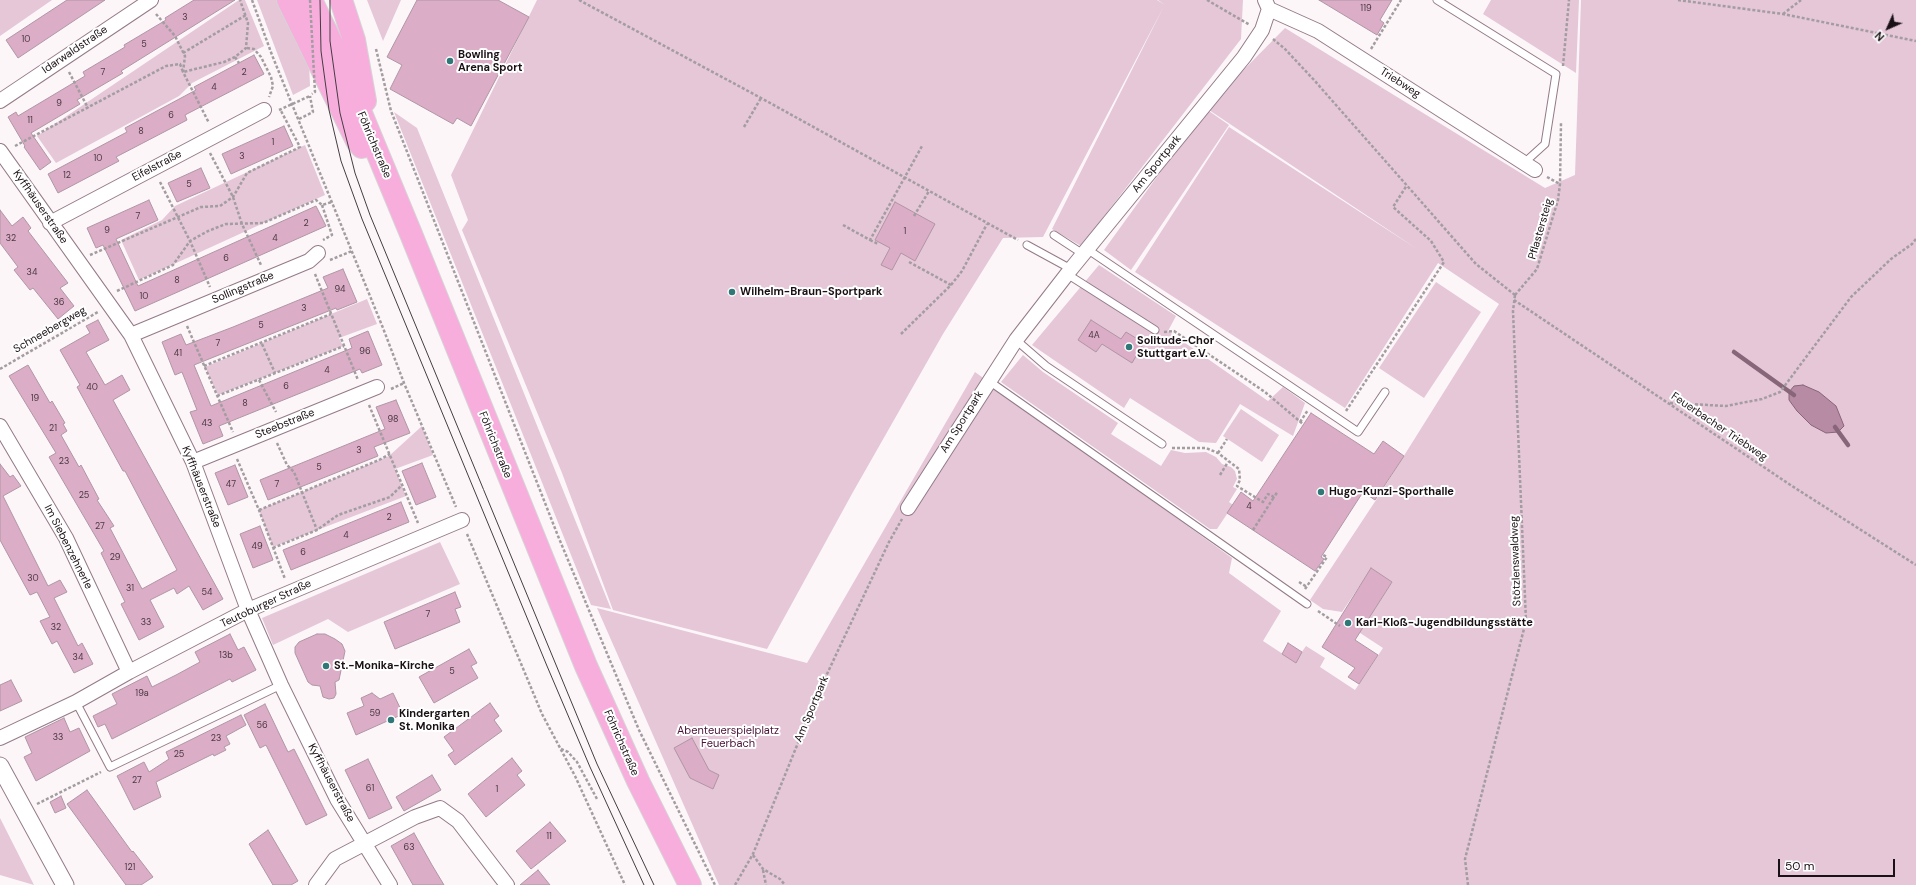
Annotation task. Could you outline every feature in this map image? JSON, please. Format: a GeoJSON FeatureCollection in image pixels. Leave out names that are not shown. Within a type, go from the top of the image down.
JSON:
{"type":"FeatureCollection","features":[{"type":"Feature","properties":{"kind":"main road"},"geometry":{"type":"LineString","coordinates":[[288,0],[357,141],[386,175]]}},
{"type":"Feature","properties":{"kind":"main road","name":"Föhrichstraße"},"geometry":{"type":"LineString","coordinates":[[311,0],[334,48],[586,666],[638,781],[690,885]]}},
{"type":"Feature","properties":{"kind":"main road"},"geometry":{"type":"LineString","coordinates":[[341,0],[354,40],[371,140]]}},
{"type":"Feature","properties":{"kind":"street","name":"Idarwaldstraße"},"geometry":{"type":"LineString","coordinates":[[0,101],[149,2]]}},
{"type":"Feature","properties":{"kind":"street","name":"Am Sportpark"},"geometry":{"type":"LineString","coordinates":[[908,508],[988,381],[1016,340],[1085,251],[1244,57],[1262,30],[1267,4]]}},
{"type":"Feature","properties":{"kind":"street","name":"Triebweg"},"geometry":{"type":"LineString","coordinates":[[1267,4],[1318,31],[1529,166]]}},
{"type":"Feature","properties":{"kind":"street","name":"Eifelstraße"},"geometry":{"type":"LineString","coordinates":[[50,223],[264,110]]}},
{"type":"Feature","properties":{"kind":"street","name":"Kyffhäuserstraße"},"geometry":{"type":"LineString","coordinates":[[1,152],[131,335],[193,462],[248,610],[281,685],[337,799],[390,885]]}},
{"type":"Feature","properties":{"kind":"street","name":"Sollingstraße"},"geometry":{"type":"LineString","coordinates":[[131,335],[309,261],[318,253]]}},
{"type":"Feature","properties":{"kind":"street","name":"Steebstraße"},"geometry":{"type":"LineString","coordinates":[[193,462],[377,387]]}},
{"type":"Feature","properties":{"kind":"street","name":"Im Siebenzehnerle"},"geometry":{"type":"LineString","coordinates":[[0,426],[66,538],[129,672]]}},
{"type":"Feature","properties":{"kind":"street","name":"Teutoburger Straße"},"geometry":{"type":"LineString","coordinates":[[0,738],[76,702],[129,672],[248,610],[462,520]]}},
{"type":"Feature","properties":{"kind":"street"},"geometry":{"type":"LineString","coordinates":[[0,766],[23,812],[65,885]]}},
{"type":"Feature","properties":{"kind":"street"},"geometry":{"type":"LineString","coordinates":[[316,885],[335,860],[415,817],[440,808],[458,820],[507,885]]}},
{"type":"Feature","properties":{"kind":"lane"},"geometry":{"type":"LineString","coordinates":[[1437,0],[1556,74],[1545,144],[1529,166]]}},
{"type":"Feature","properties":{"kind":"lane"},"geometry":{"type":"LineString","coordinates":[[1054,235],[1085,251],[1358,432],[1385,392]]}},
{"type":"Feature","properties":{"kind":"lane"},"geometry":{"type":"LineString","coordinates":[[1027,245],[1155,330]]}},
{"type":"Feature","properties":{"kind":"lane"},"geometry":{"type":"LineString","coordinates":[[1016,340],[1046,366],[1162,444]]}},
{"type":"Feature","properties":{"kind":"lane"},"geometry":{"type":"LineString","coordinates":[[988,381],[1308,604]]}},
{"type":"Feature","properties":{"kind":"lane"},"geometry":{"type":"LineString","coordinates":[[76,702],[110,767],[281,685]]}},
{"type":"Feature","properties":{"kind":"path"},"geometry":{"type":"LineString","coordinates":[[183,72],[224,62],[235,57],[246,48],[248,23],[240,0]]}},
{"type":"Feature","properties":{"kind":"path"},"geometry":{"type":"LineString","coordinates":[[252,0],[404,383],[542,714],[626,885]]}},
{"type":"Feature","properties":{"kind":"path"},"geometry":{"type":"LineString","coordinates":[[292,104],[315,92],[311,0]]}},
{"type":"Feature","properties":{"kind":"path"},"geometry":{"type":"LineString","coordinates":[[579,0],[762,98],[1027,245]]}},
{"type":"Feature","properties":{"kind":"path"},"geometry":{"type":"LineString","coordinates":[[1206,0],[1234,17],[1262,30],[1285,48],[1476,264],[1515,295]]}},
{"type":"Feature","properties":{"kind":"path"},"geometry":{"type":"LineString","coordinates":[[1379,37],[1401,0]]}},
{"type":"Feature","properties":{"kind":"path"},"geometry":{"type":"LineString","coordinates":[[1678,0],[1783,14],[1916,41]]}},
{"type":"Feature","properties":{"kind":"path"},"geometry":{"type":"LineString","coordinates":[[1783,14],[1801,0]]}},
{"type":"Feature","properties":{"kind":"path"},"geometry":{"type":"LineString","coordinates":[[149,2],[174,36],[185,56],[183,72]]}},
{"type":"Feature","properties":{"kind":"path"},"geometry":{"type":"LineString","coordinates":[[183,54],[246,15]]}},
{"type":"Feature","properties":{"kind":"path"},"geometry":{"type":"LineString","coordinates":[[374,42],[391,111],[561,543],[639,730],[715,885]]}},
{"type":"Feature","properties":{"kind":"path"},"geometry":{"type":"LineString","coordinates":[[246,48],[254,49],[261,57],[271,78],[273,86],[264,110]]}},
{"type":"Feature","properties":{"kind":"path"},"geometry":{"type":"LineString","coordinates":[[235,57],[239,63]]}},
{"type":"Feature","properties":{"kind":"path"},"geometry":{"type":"LineString","coordinates":[[62,59],[88,108]]}},
{"type":"Feature","properties":{"kind":"path"},"geometry":{"type":"LineString","coordinates":[[1,152],[88,108],[135,81],[166,66],[180,64],[233,197],[242,224],[267,278]]}},
{"type":"Feature","properties":{"kind":"path"},"geometry":{"type":"LineString","coordinates":[[299,119],[312,112],[311,95]]}},
{"type":"Feature","properties":{"kind":"path"},"geometry":{"type":"LineString","coordinates":[[744,127],[762,98]]}},
{"type":"Feature","properties":{"kind":"path"},"geometry":{"type":"LineString","coordinates":[[77,261],[177,216],[201,207],[220,206],[233,197],[247,173],[300,147],[280,109]]}},
{"type":"Feature","properties":{"kind":"path"},"geometry":{"type":"LineString","coordinates":[[870,240],[922,146]]}},
{"type":"Feature","properties":{"kind":"path"},"geometry":{"type":"LineString","coordinates":[[153,169],[190,241],[216,300]]}},
{"type":"Feature","properties":{"kind":"path","name":"Pflastersteig"},"geometry":{"type":"LineString","coordinates":[[1515,295],[1537,269],[1558,200],[1560,184]]}},
{"type":"Feature","properties":{"kind":"path"},"geometry":{"type":"LineString","coordinates":[[1340,419],[1444,262],[1431,241],[1393,206],[1407,185]]}},
{"type":"Feature","properties":{"kind":"path"},"geometry":{"type":"LineString","coordinates":[[914,216],[929,191]]}},
{"type":"Feature","properties":{"kind":"path"},"geometry":{"type":"LineString","coordinates":[[190,241],[208,231],[226,224],[263,223],[316,200],[322,205],[332,234],[324,238],[318,253],[329,261],[352,250]]}},
{"type":"Feature","properties":{"kind":"path"},"geometry":{"type":"LineString","coordinates":[[322,205],[332,202]]}},
{"type":"Feature","properties":{"kind":"path"},"geometry":{"type":"LineString","coordinates":[[901,334],[951,285],[962,271],[987,224]]}},
{"type":"Feature","properties":{"kind":"path"},"geometry":{"type":"LineString","coordinates":[[843,225],[878,244]]}},
{"type":"Feature","properties":{"kind":"path"},"geometry":{"type":"LineString","coordinates":[[1670,403],[1726,406],[1762,399],[1780,392],[1851,297],[1891,259],[1912,244],[1916,239]]}},
{"type":"Feature","properties":{"kind":"path","name":"Schneebergweg"},"geometry":{"type":"LineString","coordinates":[[0,369],[106,301],[173,265],[190,241]]}},
{"type":"Feature","properties":{"kind":"path"},"geometry":{"type":"LineString","coordinates":[[909,262],[951,285]]}},
{"type":"Feature","properties":{"kind":"path","name":"Stötzlenswaldweg"},"geometry":{"type":"LineString","coordinates":[[1468,885],[1465,859],[1526,621],[1515,295]]}},
{"type":"Feature","properties":{"kind":"path","name":"Feuerbacher Triebweg"},"geometry":{"type":"LineString","coordinates":[[1514,300],[1792,486],[1916,565]]}},
{"type":"Feature","properties":{"kind":"path"},"geometry":{"type":"LineString","coordinates":[[181,314],[217,396],[290,592]]}},
{"type":"Feature","properties":{"kind":"path"},"geometry":{"type":"LineString","coordinates":[[204,366],[262,344],[331,314]]}},
{"type":"Feature","properties":{"kind":"path"},"geometry":{"type":"LineString","coordinates":[[1155,330],[1161,332],[1174,331],[1265,392],[1304,424]]}},
{"type":"Feature","properties":{"kind":"path"},"geometry":{"type":"LineString","coordinates":[[262,344],[275,373]]}},
{"type":"Feature","properties":{"kind":"path"},"geometry":{"type":"LineString","coordinates":[[217,396],[344,346]]}},
{"type":"Feature","properties":{"kind":"path"},"geometry":{"type":"LineString","coordinates":[[260,380],[277,427],[287,465],[294,472],[317,530]]}},
{"type":"Feature","properties":{"kind":"path"},"geometry":{"type":"LineString","coordinates":[[1218,453],[1227,439]]}},
{"type":"Feature","properties":{"kind":"path"},"geometry":{"type":"LineString","coordinates":[[1172,448],[1206,448],[1218,453],[1238,469],[1240,480],[1237,486],[1263,502],[1268,494],[1274,497]]}},
{"type":"Feature","properties":{"kind":"path"},"geometry":{"type":"LineString","coordinates":[[259,510],[390,454]]}},
{"type":"Feature","properties":{"kind":"path"},"geometry":{"type":"LineString","coordinates":[[1220,475],[1228,462]]}},
{"type":"Feature","properties":{"kind":"path"},"geometry":{"type":"LineString","coordinates":[[273,548],[317,530],[338,515],[390,497],[402,485]]}},
{"type":"Feature","properties":{"kind":"path"},"geometry":{"type":"LineString","coordinates":[[1252,530],[1278,491]]}},
{"type":"Feature","properties":{"kind":"path","name":"Am Sportpark"},"geometry":{"type":"LineString","coordinates":[[735,885],[752,854],[819,691],[888,542],[908,508]]}},
{"type":"Feature","properties":{"kind":"path"},"geometry":{"type":"LineString","coordinates":[[1300,598],[1327,557],[1323,555]]}},
{"type":"Feature","properties":{"kind":"path"},"geometry":{"type":"LineString","coordinates":[[1299,582],[1307,587]]}},
{"type":"Feature","properties":{"kind":"path"},"geometry":{"type":"LineString","coordinates":[[1318,611],[1340,626]]}},
{"type":"Feature","properties":{"kind":"path"},"geometry":{"type":"LineString","coordinates":[[560,748],[568,752],[577,762],[597,799]]}},
{"type":"Feature","properties":{"kind":"path"},"geometry":{"type":"LineString","coordinates":[[23,812],[110,767]]}},
{"type":"Feature","properties":{"kind":"path"},"geometry":{"type":"LineString","coordinates":[[752,854],[763,870],[766,885]]}},
{"type":"Feature","properties":{"kind":"path"},"geometry":{"type":"LineString","coordinates":[[763,870],[780,879],[784,885]]}},
{"type":"Feature","properties":{"kind":"green space"},"geometry":{"type":"Polygon","coordinates":[[[0,0],[52,0],[0,36],[0,0]]]}},
{"type":"Feature","properties":{"kind":"green space"},"geometry":{"type":"Polygon","coordinates":[[[239,0],[245,0],[264,46],[192,83],[179,96],[56,163],[37,136],[239,0]]]}},
{"type":"Feature","properties":{"kind":"green space"},"geometry":{"type":"Polygon","coordinates":[[[257,0],[279,0],[309,62],[310,86],[293,95],[257,0]]]}},
{"type":"Feature","properties":{"kind":"green space"},"geometry":{"type":"Polygon","coordinates":[[[367,0],[401,0],[383,41],[367,0]]]}},
{"type":"Feature","properties":{"kind":"green space","name":"Wilhelm-Braun-Sportpark"},"geometry":{"type":"Polygon","coordinates":[[[537,0],[1157,0],[1165,5],[1158,0],[1243,0],[1241,39],[1081,246],[1052,229],[1164,6],[1043,237],[1003,238],[943,334],[853,492],[767,649],[613,610],[562,473],[462,230],[468,220],[451,175],[537,0]]]}},
{"type":"Feature","properties":{"kind":"green space"},"geometry":{"type":"Polygon","coordinates":[[[1491,0],[1579,0],[1576,73],[1483,14],[1491,0]]]}},
{"type":"Feature","properties":{"kind":"green space","name":"Abenteuerspielplatz Feuerbach"},"geometry":{"type":"Polygon","coordinates":[[[1581,0],[1916,0],[1916,885],[719,885],[597,608],[807,663],[975,372],[1232,558],[1229,573],[1281,611],[1263,641],[1295,662],[1306,646],[1325,658],[1320,667],[1355,690],[1383,648],[1351,627],[1366,622],[1392,582],[1371,569],[1342,612],[1323,609],[1310,600],[1380,494],[1499,304],[1438,263],[1345,408],[1135,272],[1229,127],[1417,249],[1206,108],[1285,28],[1545,188],[1575,175],[1581,0]]]}},
{"type":"Feature","properties":{"kind":"green space"},"geometry":{"type":"Polygon","coordinates":[[[1206,109],[1229,125],[1131,270],[1104,250],[1206,109]]]}},
{"type":"Feature","properties":{"kind":"green space"},"geometry":{"type":"Polygon","coordinates":[[[394,112],[417,128],[611,609],[591,605],[394,112]]]}},
{"type":"Feature","properties":{"kind":"green space"},"geometry":{"type":"Polygon","coordinates":[[[305,145],[325,195],[139,280],[121,240],[162,220],[175,206],[305,145]]]}},
{"type":"Feature","properties":{"kind":"green space"},"geometry":{"type":"Polygon","coordinates":[[[1099,265],[1176,316],[1168,331],[1268,401],[1283,387],[1305,403],[1293,436],[1240,404],[1216,443],[1199,442],[1130,398],[1124,408],[1032,345],[1099,265]]]}},
{"type":"Feature","properties":{"kind":"green space"},"geometry":{"type":"Polygon","coordinates":[[[1436,282],[1481,312],[1424,398],[1379,368],[1436,282]]]}},
{"type":"Feature","properties":{"kind":"green space"},"geometry":{"type":"Polygon","coordinates":[[[367,299],[377,324],[339,338],[343,346],[218,395],[205,367],[367,299]]]}},
{"type":"Feature","properties":{"kind":"green space"},"geometry":{"type":"Polygon","coordinates":[[[1023,355],[1043,372],[1118,423],[1111,434],[1161,466],[1171,450],[1185,453],[1206,452],[1216,457],[1222,464],[1231,467],[1235,471],[1237,479],[1233,487],[1237,489],[1229,502],[1233,505],[1217,529],[1210,529],[1001,382],[1023,355]]]}},
{"type":"Feature","properties":{"kind":"green space"},"geometry":{"type":"Polygon","coordinates":[[[1241,409],[1279,435],[1262,462],[1223,436],[1241,409]]]}},
{"type":"Feature","properties":{"kind":"green space"},"geometry":{"type":"Polygon","coordinates":[[[422,426],[433,455],[395,469],[406,496],[273,547],[259,510],[389,456],[422,426]]]}},
{"type":"Feature","properties":{"kind":"green space"},"geometry":{"type":"Polygon","coordinates":[[[440,542],[460,584],[348,632],[328,619],[273,645],[262,618],[440,542]]]}},
{"type":"Feature","properties":{"kind":"green space"},"geometry":{"type":"Polygon","coordinates":[[[0,818],[34,885],[0,875],[0,818]]]}},
{"type":"Feature","properties":{"kind":"shaded area"},"geometry":{"type":"Polygon","coordinates":[[[1803,385],[1819,392],[1836,406],[1844,426],[1838,432],[1826,433],[1811,425],[1797,411],[1789,400],[1789,392],[1794,386],[1803,385]]]}},
{"type":"Feature","properties":{"kind":"building"},"geometry":{"type":"Polygon","coordinates":[[[67,0],[105,0],[18,58],[6,40],[67,0]]]}},
{"type":"Feature","properties":{"kind":"building"},"geometry":{"type":"Polygon","coordinates":[[[194,0],[235,0],[121,71],[123,73],[77,100],[80,104],[31,133],[51,162],[40,170],[24,147],[25,146],[8,117],[16,112],[18,116],[85,76],[83,72],[125,47],[124,45],[166,20],[165,18],[194,0]]]}},
{"type":"Feature","properties":{"kind":"building","name":"Bowling Arena Sport"},"geometry":{"type":"Polygon","coordinates":[[[417,0],[498,0],[529,17],[471,126],[457,118],[453,124],[390,89],[402,65],[387,57],[417,0]]]}},
{"type":"Feature","properties":{"kind":"building"},"geometry":{"type":"Polygon","coordinates":[[[1319,0],[1392,0],[1380,20],[1384,23],[1377,35],[1319,0]]]}},
{"type":"Feature","properties":{"kind":"building"},"geometry":{"type":"Polygon","coordinates":[[[254,55],[264,74],[185,115],[187,120],[116,157],[119,161],[58,193],[48,174],[127,132],[125,128],[196,90],[194,87],[254,55]]]}},
{"type":"Feature","properties":{"kind":"building"},"geometry":{"type":"Polygon","coordinates":[[[284,126],[293,146],[231,174],[222,154],[284,126]]]}},
{"type":"Feature","properties":{"kind":"building"},"geometry":{"type":"Polygon","coordinates":[[[201,168],[210,188],[177,202],[168,183],[201,168]]]}},
{"type":"Feature","properties":{"kind":"building"},"geometry":{"type":"Polygon","coordinates":[[[149,200],[158,220],[116,239],[138,286],[316,206],[326,226],[135,311],[103,245],[96,248],[87,228],[149,200]]]}},
{"type":"Feature","properties":{"kind":"building"},"geometry":{"type":"Polygon","coordinates":[[[895,202],[935,224],[915,261],[901,253],[892,270],[881,265],[890,248],[875,240],[895,202]]]}},
{"type":"Feature","properties":{"kind":"building"},"geometry":{"type":"Polygon","coordinates":[[[0,210],[12,226],[23,217],[31,228],[28,231],[68,283],[60,288],[74,306],[58,319],[33,288],[30,290],[14,270],[18,267],[0,243],[0,210]]]}},
{"type":"Feature","properties":{"kind":"building"},"geometry":{"type":"Polygon","coordinates":[[[343,269],[357,302],[337,310],[336,308],[194,365],[211,406],[352,348],[349,339],[368,331],[382,365],[362,373],[360,369],[219,426],[223,436],[203,444],[190,412],[197,410],[182,372],[175,375],[162,342],[181,334],[186,345],[233,327],[328,288],[323,277],[343,269]]]}},
{"type":"Feature","properties":{"kind":"building"},"geometry":{"type":"Polygon","coordinates":[[[98,320],[109,340],[86,352],[105,385],[122,375],[130,390],[113,400],[223,599],[203,610],[189,586],[177,594],[174,588],[150,600],[164,627],[139,640],[121,604],[125,602],[101,553],[104,551],[49,457],[56,453],[9,376],[28,365],[50,403],[52,401],[65,423],[63,424],[67,431],[61,435],[79,467],[81,465],[99,499],[97,500],[114,526],[110,528],[142,589],[177,570],[125,471],[123,471],[77,387],[80,385],[60,350],[90,333],[86,326],[98,320]]]}},
{"type":"Feature","properties":{"kind":"building"},"geometry":{"type":"Polygon","coordinates":[[[1091,320],[1121,339],[1126,332],[1144,343],[1132,363],[1102,344],[1096,352],[1078,340],[1091,320]]]}},
{"type":"Feature","properties":{"kind":"building"},"geometry":{"type":"Polygon","coordinates":[[[396,400],[410,433],[374,447],[378,456],[268,500],[260,480],[385,429],[376,407],[396,400]]]}},
{"type":"Feature","properties":{"kind":"building","name":"Hugo-Kunzi-Sporthalle"},"geometry":{"type":"Polygon","coordinates":[[[1311,413],[1374,454],[1383,441],[1404,456],[1375,500],[1363,492],[1321,557],[1324,559],[1315,571],[1227,513],[1241,492],[1253,501],[1311,413]]]}},
{"type":"Feature","properties":{"kind":"building"},"geometry":{"type":"Polygon","coordinates":[[[422,463],[436,497],[416,505],[402,471],[422,463]]]}},
{"type":"Feature","properties":{"kind":"building"},"geometry":{"type":"Polygon","coordinates":[[[0,464],[10,477],[13,475],[21,486],[3,496],[48,586],[60,580],[67,592],[54,598],[78,646],[82,643],[93,664],[74,673],[57,641],[52,644],[40,621],[50,617],[37,592],[30,595],[0,540],[0,464]]]}},
{"type":"Feature","properties":{"kind":"building"},"geometry":{"type":"Polygon","coordinates":[[[235,465],[248,497],[228,505],[215,473],[235,465]]]}},
{"type":"Feature","properties":{"kind":"building"},"geometry":{"type":"Polygon","coordinates":[[[401,502],[409,522],[291,570],[283,550],[401,502]]]}},
{"type":"Feature","properties":{"kind":"building"},"geometry":{"type":"Polygon","coordinates":[[[260,526],[273,560],[253,568],[240,534],[260,526]]]}},
{"type":"Feature","properties":{"kind":"building"},"geometry":{"type":"Polygon","coordinates":[[[1371,568],[1392,582],[1355,640],[1378,655],[1359,684],[1348,677],[1355,668],[1322,647],[1371,568]]]}},
{"type":"Feature","properties":{"kind":"building"},"geometry":{"type":"Polygon","coordinates":[[[455,592],[461,607],[455,609],[460,622],[395,649],[384,622],[455,592]]]}},
{"type":"Feature","properties":{"kind":"building"},"geometry":{"type":"Polygon","coordinates":[[[230,634],[238,650],[244,647],[256,670],[232,682],[230,679],[112,739],[105,724],[98,727],[93,716],[117,704],[112,694],[147,676],[152,687],[176,675],[200,662],[195,652],[230,634]]]}},
{"type":"Feature","properties":{"kind":"building","name":"St.-Monika-Kirche"},"geometry":{"type":"Polygon","coordinates":[[[317,634],[325,634],[335,639],[342,644],[345,651],[339,680],[335,682],[336,694],[334,698],[329,699],[323,697],[320,686],[312,685],[308,682],[295,653],[295,647],[299,642],[317,634]]]}},
{"type":"Feature","properties":{"kind":"building"},"geometry":{"type":"Polygon","coordinates":[[[1288,643],[1302,652],[1296,663],[1282,654],[1288,643]]]}},
{"type":"Feature","properties":{"kind":"building"},"geometry":{"type":"Polygon","coordinates":[[[469,649],[477,663],[471,666],[478,678],[434,703],[419,677],[469,649]]]}},
{"type":"Feature","properties":{"kind":"building"},"geometry":{"type":"Polygon","coordinates":[[[11,680],[22,701],[0,711],[0,685],[11,680]]]}},
{"type":"Feature","properties":{"kind":"building"},"geometry":{"type":"Polygon","coordinates":[[[372,693],[380,699],[393,693],[403,714],[356,735],[347,713],[364,706],[361,698],[372,693]]]}},
{"type":"Feature","properties":{"kind":"building"},"geometry":{"type":"Polygon","coordinates":[[[490,703],[499,716],[494,720],[502,731],[455,765],[448,755],[454,751],[444,737],[490,703]]]}},
{"type":"Feature","properties":{"kind":"building"},"geometry":{"type":"Polygon","coordinates":[[[265,704],[288,752],[294,749],[327,815],[306,825],[266,745],[260,748],[244,715],[265,704]]]}},
{"type":"Feature","properties":{"kind":"building"},"geometry":{"type":"Polygon","coordinates":[[[241,715],[246,725],[226,736],[230,744],[224,747],[226,750],[214,756],[213,754],[156,782],[161,797],[134,810],[117,776],[144,762],[149,772],[169,759],[166,752],[241,715]]]}},
{"type":"Feature","properties":{"kind":"building"},"geometry":{"type":"Polygon","coordinates":[[[64,718],[70,732],[79,728],[90,751],[36,781],[24,757],[32,753],[25,737],[64,718]]]}},
{"type":"Feature","properties":{"kind":"building"},"geometry":{"type":"Polygon","coordinates":[[[692,738],[709,770],[719,775],[713,789],[690,778],[674,748],[692,738]]]}},
{"type":"Feature","properties":{"kind":"building"},"geometry":{"type":"Polygon","coordinates":[[[512,758],[522,771],[517,775],[525,785],[486,817],[468,794],[512,758]]]}},
{"type":"Feature","properties":{"kind":"building"},"geometry":{"type":"Polygon","coordinates":[[[368,759],[392,808],[369,819],[345,770],[368,759]]]}},
{"type":"Feature","properties":{"kind":"building"},"geometry":{"type":"Polygon","coordinates":[[[432,775],[441,790],[404,811],[396,797],[432,775]]]}},
{"type":"Feature","properties":{"kind":"building"},"geometry":{"type":"Polygon","coordinates":[[[87,790],[132,852],[133,851],[153,877],[141,885],[126,885],[67,804],[87,790]]]}},
{"type":"Feature","properties":{"kind":"building"},"geometry":{"type":"Polygon","coordinates":[[[61,796],[66,808],[55,813],[50,802],[61,796]]]}},
{"type":"Feature","properties":{"kind":"building"},"geometry":{"type":"Polygon","coordinates":[[[550,822],[566,841],[531,869],[516,851],[550,822]]]}},
{"type":"Feature","properties":{"kind":"building"},"geometry":{"type":"Polygon","coordinates":[[[268,830],[298,881],[291,885],[273,885],[249,844],[268,830]]]}},
{"type":"Feature","properties":{"kind":"building"},"geometry":{"type":"Polygon","coordinates":[[[414,833],[444,885],[413,885],[391,846],[414,833]]]}},
{"type":"Feature","properties":{"kind":"building"},"geometry":{"type":"Polygon","coordinates":[[[538,870],[550,885],[520,885],[538,870]]]}},
{"type":"Feature","properties":{"kind":"waterway"},"geometry":{"type":"LineString","coordinates":[[1734,352],[1794,395]]}},
{"type":"Feature","properties":{"kind":"waterway"},"geometry":{"type":"LineString","coordinates":[[1835,427],[1848,445]]}},
{"type":"Feature","properties":{"kind":"tram line"},"geometry":{"type":"LineString","coordinates":[[320,0],[321,51],[329,110],[341,161],[362,219],[547,666],[590,767],[644,885]]}},
{"type":"Feature","properties":{"kind":"tram line"},"geometry":{"type":"LineString","coordinates":[[330,0],[330,41],[340,113],[355,173],[370,215],[597,764],[654,885]]}},
{"type":"Feature","properties":{"kind":"place","name":"Bowling Arena Sport"},"geometry":{"type":"Point","coordinates":[450,61]}},
{"type":"Feature","properties":{"kind":"place","name":"Wilhelm-Braun-Sportpark"},"geometry":{"type":"Point","coordinates":[732,292]}},
{"type":"Feature","properties":{"kind":"place","name":"Solitude-Chor Stuttgart e.V."},"geometry":{"type":"Point","coordinates":[1129,347]}},
{"type":"Feature","properties":{"kind":"place","name":"Hugo-Kunzi-Sporthalle"},"geometry":{"type":"Point","coordinates":[1321,492]}},
{"type":"Feature","properties":{"kind":"place","name":"Karl-Kloß-Jugendbildungsstätte"},"geometry":{"type":"Point","coordinates":[1348,623]}},
{"type":"Feature","properties":{"kind":"place","name":"St.-Monika-Kirche"},"geometry":{"type":"Point","coordinates":[326,666]}},
{"type":"Feature","properties":{"kind":"place","name":"Kindergarten St. Monika"},"geometry":{"type":"Point","coordinates":[391,720]}}]}
